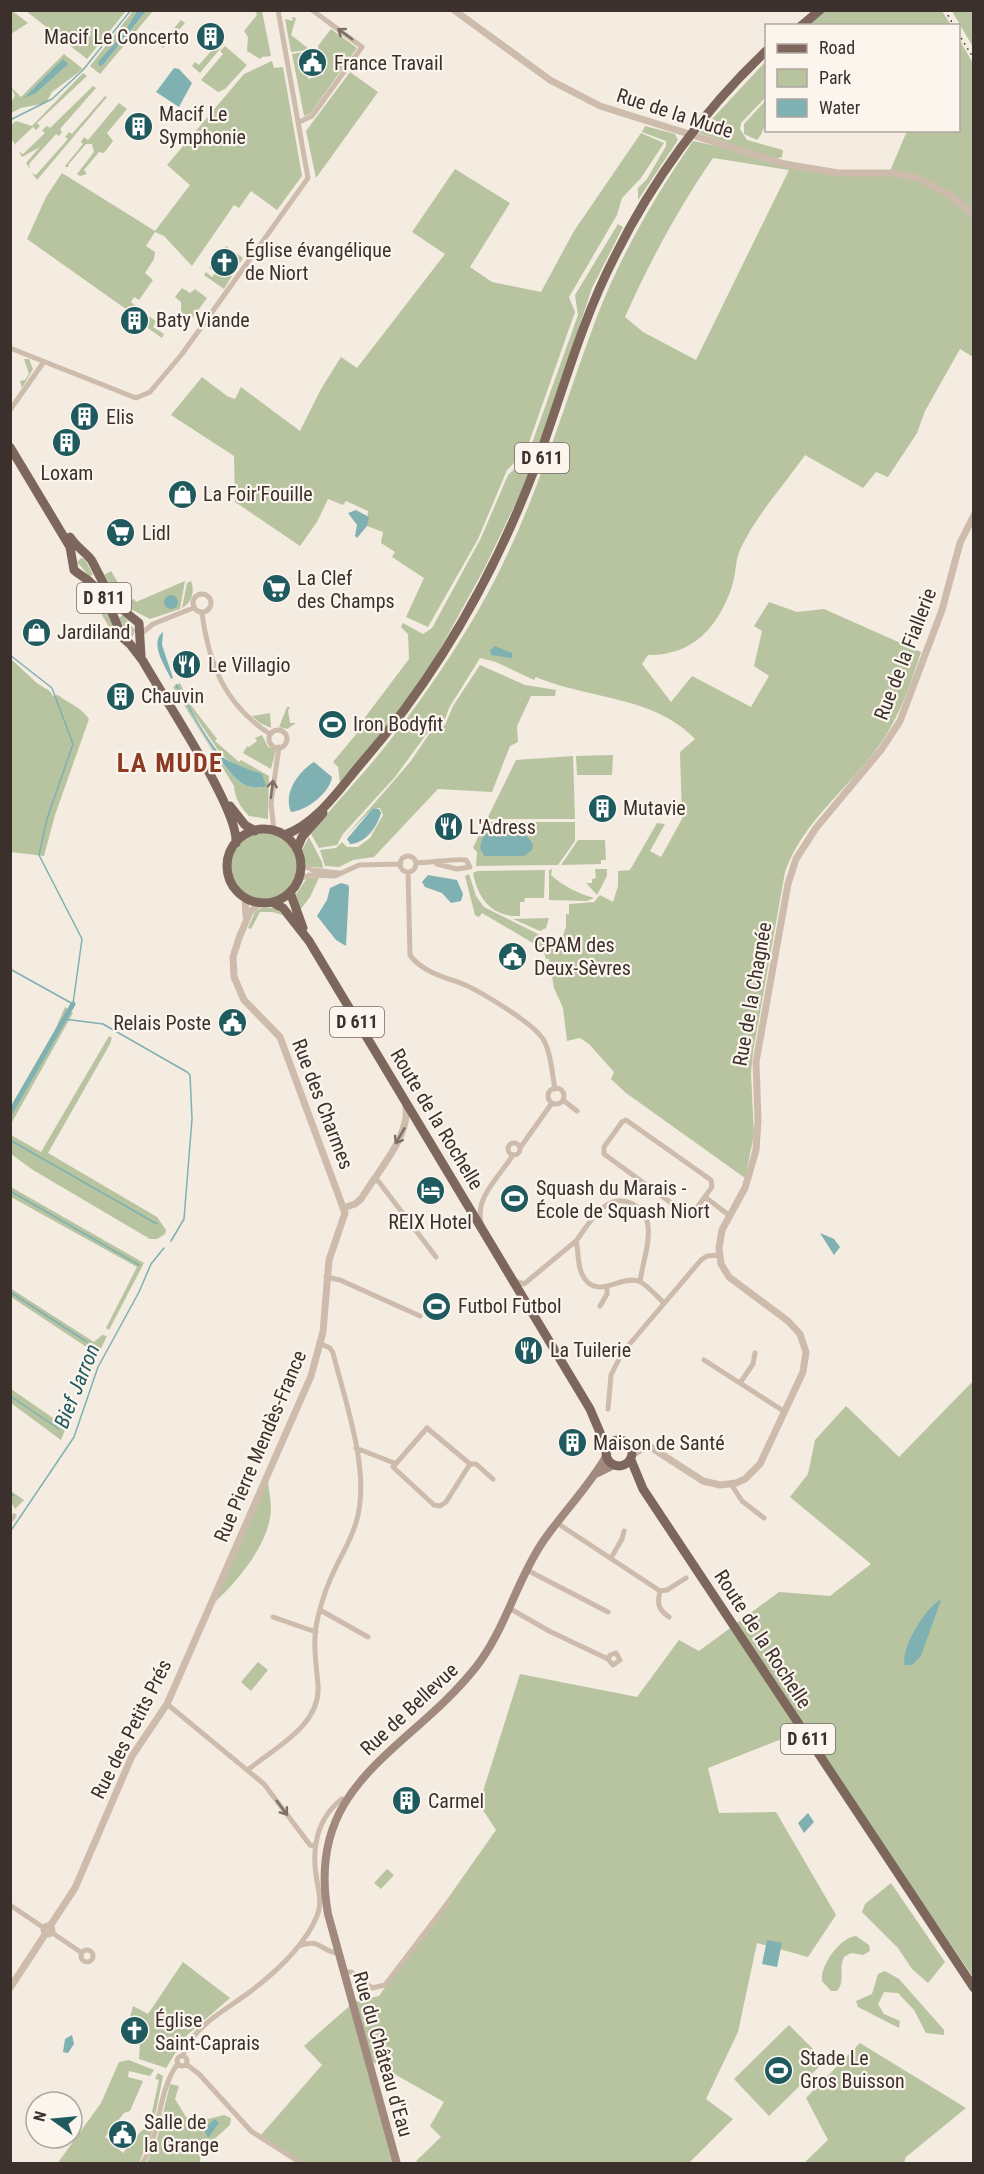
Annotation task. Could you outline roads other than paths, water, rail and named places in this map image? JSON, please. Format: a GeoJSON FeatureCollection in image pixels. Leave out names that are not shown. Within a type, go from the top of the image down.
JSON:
{"type":"FeatureCollection","features":[{"type":"Feature","properties":{"kind":"main road"},"geometry":{"type":"LineString","coordinates":[[798,24],[814,10]]}},
{"type":"Feature","properties":{"kind":"main road"},"geometry":{"type":"LineString","coordinates":[[803,24],[820,10]]}},
{"type":"Feature","properties":{"kind":"main road","name":"D 611"},"geometry":{"type":"LineString","coordinates":[[284,835],[301,826],[330,799],[374,750],[414,696],[454,635],[489,572],[519,509],[592,307],[629,229],[685,142],[723,96],[765,55]]}},
{"type":"Feature","properties":{"kind":"main road","name":"D 611"},"geometry":{"type":"LineString","coordinates":[[297,849],[302,837],[402,719],[462,628],[522,510],[595,308],[622,249],[654,192],[696,132],[765,55]]}},
{"type":"Feature","properties":{"kind":"main road","name":"D 811"},"geometry":{"type":"LineString","coordinates":[[10,437],[76,546],[83,554],[91,558],[99,579],[117,605],[141,626],[142,661]]}},
{"type":"Feature","properties":{"kind":"main road","name":"D 811"},"geometry":{"type":"LineString","coordinates":[[10,447],[70,547],[74,570],[101,594],[115,615],[122,637],[142,661],[221,795],[235,827],[236,843]]}},
{"type":"Feature","properties":{"kind":"main road","name":"D 811"},"geometry":{"type":"LineString","coordinates":[[73,560],[83,554]]}},
{"type":"Feature","properties":{"kind":"main road","name":"D 811"},"geometry":{"type":"LineString","coordinates":[[128,642],[140,636]]}},
{"type":"Feature","properties":{"kind":"main road","name":"D 811"},"geometry":{"type":"LineString","coordinates":[[221,795],[245,825],[255,831]]}},
{"type":"Feature","properties":{"kind":"main road"},"geometry":{"type":"LineString","coordinates":[[255,831],[274,831],[284,835],[297,849],[301,865],[298,880],[290,892],[272,902],[260,903],[245,897],[235,888],[228,869],[229,855],[236,843],[255,831]]}},
{"type":"Feature","properties":{"kind":"main road","name":"Route de la Rochelle"},"geometry":{"type":"LineString","coordinates":[[290,892],[309,941]]}},
{"type":"Feature","properties":{"kind":"main road","name":"Route de la Rochelle"},"geometry":{"type":"LineString","coordinates":[[272,902],[283,908],[309,941],[590,1409],[609,1432],[624,1442]]}},
{"type":"Feature","properties":{"kind":"main road","name":"Route de la Rochelle"},"geometry":{"type":"LineString","coordinates":[[590,1409],[607,1452],[617,1466]]}},
{"type":"Feature","properties":{"kind":"main road"},"geometry":{"type":"LineString","coordinates":[[607,1452],[612,1443],[624,1442],[632,1457],[617,1466]]}},
{"type":"Feature","properties":{"kind":"main road","name":"Rue de Bellevue"},"geometry":{"type":"LineString","coordinates":[[338,1953],[326,1903],[324,1876],[330,1839],[346,1800],[369,1769],[470,1674],[490,1645],[527,1570],[557,1523],[594,1476],[607,1452]]}},
{"type":"Feature","properties":{"kind":"main road","name":"D 611"},"geometry":{"type":"LineString","coordinates":[[632,1457],[643,1489]]}},
{"type":"Feature","properties":{"kind":"main road","name":"D 611"},"geometry":{"type":"LineString","coordinates":[[617,1466],[643,1489]]}},
{"type":"Feature","properties":{"kind":"main road","name":"Rue de Bellevue"},"geometry":{"type":"LineString","coordinates":[[594,1476],[617,1466]]}},
{"type":"Feature","properties":{"kind":"main road","name":"Route de la Rochelle"},"geometry":{"type":"LineString","coordinates":[[643,1489],[974,1988]]}},
{"type":"Feature","properties":{"kind":"main road","name":"Rue du Château d'Eau"},"geometry":{"type":"LineString","coordinates":[[338,1953],[397,2163]]}},
{"type":"Feature","properties":{"kind":"street"},"geometry":{"type":"LineString","coordinates":[[10,348],[43,363],[52,363],[131,397],[141,397],[150,392],[192,341],[307,180],[308,170],[278,10]]}},
{"type":"Feature","properties":{"kind":"street"},"geometry":{"type":"LineString","coordinates":[[299,122],[314,115],[362,48],[312,10]]}},
{"type":"Feature","properties":{"kind":"street","name":"Rue de la Mude"},"geometry":{"type":"LineString","coordinates":[[454,10],[575,95],[600,106],[678,132],[810,170],[911,176],[936,186],[974,214]]}},
{"type":"Feature","properties":{"kind":"street"},"geometry":{"type":"LineString","coordinates":[[10,410],[43,363]]}},
{"type":"Feature","properties":{"kind":"street","name":"Rue de la Fiallerie"},"geometry":{"type":"LineString","coordinates":[[822,820],[900,722],[942,610],[960,543],[974,515]]}},
{"type":"Feature","properties":{"kind":"street"},"geometry":{"type":"LineString","coordinates":[[193,608],[195,597],[206,595],[211,605],[202,613]]}},
{"type":"Feature","properties":{"kind":"street"},"geometry":{"type":"LineString","coordinates":[[193,608],[202,613]]}},
{"type":"Feature","properties":{"kind":"street"},"geometry":{"type":"LineString","coordinates":[[140,636],[153,624],[193,608]]}},
{"type":"Feature","properties":{"kind":"street"},"geometry":{"type":"LineString","coordinates":[[202,613],[208,651],[220,682],[240,711],[270,734],[272,745],[279,747]]}},
{"type":"Feature","properties":{"kind":"street"},"geometry":{"type":"LineString","coordinates":[[137,621],[153,624]]}},
{"type":"Feature","properties":{"kind":"street"},"geometry":{"type":"LineString","coordinates":[[270,734],[276,730],[285,733],[286,742],[279,747],[271,803],[271,824],[274,831]]}},
{"type":"Feature","properties":{"kind":"street","name":"Rue de la Chagnée"},"geometry":{"type":"LineString","coordinates":[[719,1255],[720,1236],[745,1188],[756,1150],[758,1120],[756,1062],[791,873],[801,851],[822,820]]}},
{"type":"Feature","properties":{"kind":"street"},"geometry":{"type":"LineString","coordinates":[[400,864],[402,859],[408,856],[415,859],[415,868],[408,872]]}},
{"type":"Feature","properties":{"kind":"street"},"geometry":{"type":"LineString","coordinates":[[416,863],[437,864],[457,869],[470,867],[466,860],[461,859],[437,864]]}},
{"type":"Feature","properties":{"kind":"street"},"geometry":{"type":"LineString","coordinates":[[400,864],[408,872]]}},
{"type":"Feature","properties":{"kind":"street"},"geometry":{"type":"LineString","coordinates":[[298,880],[306,876],[330,877],[359,865],[400,864]]}},
{"type":"Feature","properties":{"kind":"street"},"geometry":{"type":"LineString","coordinates":[[301,865],[313,870],[340,873]]}},
{"type":"Feature","properties":{"kind":"street"},"geometry":{"type":"LineString","coordinates":[[408,872],[410,955],[413,960],[443,978],[468,987],[536,1032],[546,1045],[555,1089]]}},
{"type":"Feature","properties":{"kind":"street","name":"Rue des Charmes"},"geometry":{"type":"LineString","coordinates":[[245,897],[245,921]]}},
{"type":"Feature","properties":{"kind":"street","name":"Rue des Charmes"},"geometry":{"type":"LineString","coordinates":[[260,903],[250,912],[245,921],[233,957],[235,984],[244,1000],[280,1037],[344,1208]]}},
{"type":"Feature","properties":{"kind":"street"},"geometry":{"type":"LineString","coordinates":[[555,1089],[562,1091],[562,1100]]}},
{"type":"Feature","properties":{"kind":"street"},"geometry":{"type":"LineString","coordinates":[[552,1103],[548,1096],[555,1089]]}},
{"type":"Feature","properties":{"kind":"street"},"geometry":{"type":"LineString","coordinates":[[552,1103],[557,1104],[562,1100]]}},
{"type":"Feature","properties":{"kind":"street"},"geometry":{"type":"LineString","coordinates":[[562,1100],[578,1110]]}},
{"type":"Feature","properties":{"kind":"street"},"geometry":{"type":"LineString","coordinates":[[344,1208],[357,1203],[405,1127],[408,1117],[406,1103]]}},
{"type":"Feature","properties":{"kind":"street"},"geometry":{"type":"LineString","coordinates":[[483,1230],[479,1213],[481,1202],[513,1155],[518,1154],[552,1103]]}},
{"type":"Feature","properties":{"kind":"street"},"geometry":{"type":"LineString","coordinates":[[630,1121],[711,1180],[713,1185],[705,1197],[693,1213],[685,1213],[606,1156],[604,1147],[622,1122],[630,1121]]}},
{"type":"Feature","properties":{"kind":"street"},"geometry":{"type":"LineString","coordinates":[[513,1155],[509,1152],[510,1145],[515,1144],[520,1148]]}},
{"type":"Feature","properties":{"kind":"street"},"geometry":{"type":"LineString","coordinates":[[374,1178],[436,1257]]}},
{"type":"Feature","properties":{"kind":"street"},"geometry":{"type":"LineString","coordinates":[[705,1197],[730,1215]]}},
{"type":"Feature","properties":{"kind":"street"},"geometry":{"type":"LineString","coordinates":[[510,1276],[517,1283],[527,1283],[576,1241],[603,1206],[617,1201],[635,1205],[645,1216],[648,1228],[640,1282]]}},
{"type":"Feature","properties":{"kind":"street","name":"Rue Pierre Mendès-France"},"geometry":{"type":"LineString","coordinates":[[208,1610],[310,1376],[321,1344],[326,1277],[332,1250],[343,1224],[344,1208]]}},
{"type":"Feature","properties":{"kind":"street"},"geometry":{"type":"LineString","coordinates":[[576,1241],[579,1267],[585,1278],[593,1285],[607,1287],[627,1280],[640,1282],[664,1303]]}},
{"type":"Feature","properties":{"kind":"street"},"geometry":{"type":"LineString","coordinates":[[608,1409],[611,1376],[615,1365],[664,1303],[704,1258],[719,1255],[723,1268],[734,1282],[788,1321],[802,1339],[806,1352],[805,1366],[760,1464],[745,1479],[731,1484],[703,1481],[648,1446],[624,1442]]}},
{"type":"Feature","properties":{"kind":"street"},"geometry":{"type":"LineString","coordinates":[[326,1277],[340,1280],[420,1316]]}},
{"type":"Feature","properties":{"kind":"street"},"geometry":{"type":"LineString","coordinates":[[600,1306],[607,1294],[607,1287]]}},
{"type":"Feature","properties":{"kind":"street"},"geometry":{"type":"LineString","coordinates":[[249,1769],[297,1732],[308,1720],[316,1703],[318,1687],[313,1656],[320,1610],[324,1594],[358,1515],[361,1497],[356,1448],[333,1353],[330,1348],[321,1344]]}},
{"type":"Feature","properties":{"kind":"street"},"geometry":{"type":"LineString","coordinates":[[740,1383],[753,1364],[755,1353]]}},
{"type":"Feature","properties":{"kind":"street"},"geometry":{"type":"LineString","coordinates":[[704,1360],[785,1412]]}},
{"type":"Feature","properties":{"kind":"street"},"geometry":{"type":"LineString","coordinates":[[470,1464],[446,1502],[437,1506],[398,1474],[393,1467],[394,1463],[427,1428],[470,1464],[476,1464],[493,1479]]}},
{"type":"Feature","properties":{"kind":"street"},"geometry":{"type":"LineString","coordinates":[[632,1457],[648,1446]]}},
{"type":"Feature","properties":{"kind":"street"},"geometry":{"type":"LineString","coordinates":[[356,1448],[394,1463]]}},
{"type":"Feature","properties":{"kind":"street"},"geometry":{"type":"LineString","coordinates":[[731,1484],[742,1501],[764,1518]]}},
{"type":"Feature","properties":{"kind":"street"},"geometry":{"type":"LineString","coordinates":[[557,1523],[660,1591],[667,1590],[686,1578]]}},
{"type":"Feature","properties":{"kind":"street"},"geometry":{"type":"LineString","coordinates":[[611,1558],[624,1531]]}},
{"type":"Feature","properties":{"kind":"street"},"geometry":{"type":"LineString","coordinates":[[527,1570],[608,1612]]}},
{"type":"Feature","properties":{"kind":"street"},"geometry":{"type":"LineString","coordinates":[[660,1591],[657,1603],[660,1610],[669,1617]]}},
{"type":"Feature","properties":{"kind":"street"},"geometry":{"type":"LineString","coordinates":[[509,1608],[549,1631],[608,1659]]}},
{"type":"Feature","properties":{"kind":"street","name":"Rue des Petits Prés"},"geometry":{"type":"LineString","coordinates":[[10,1988],[75,1888],[132,1756],[167,1704],[208,1610]]}},
{"type":"Feature","properties":{"kind":"street"},"geometry":{"type":"LineString","coordinates":[[320,1610],[368,1637]]}},
{"type":"Feature","properties":{"kind":"street"},"geometry":{"type":"LineString","coordinates":[[273,1617],[316,1632]]}},
{"type":"Feature","properties":{"kind":"street"},"geometry":{"type":"LineString","coordinates":[[167,1704],[249,1769],[264,1784],[310,1845],[314,1846]]}},
{"type":"Feature","properties":{"kind":"street"},"geometry":{"type":"LineString","coordinates":[[142,2163],[156,2132],[165,2085],[178,2063],[178,2057],[183,2055],[188,2044],[204,2024],[252,1990],[298,1947],[310,1932],[319,1913],[320,1903],[313,1860],[314,1846],[327,1814],[342,1799],[346,1800]]}},
{"type":"Feature","properties":{"kind":"street"},"geometry":{"type":"LineString","coordinates":[[343,1972],[351,1972],[372,1988],[385,1985],[449,1901]]}},
{"type":"Feature","properties":{"kind":"street"},"geometry":{"type":"LineString","coordinates":[[10,1905],[82,1953]]}},
{"type":"Feature","properties":{"kind":"street"},"geometry":{"type":"LineString","coordinates":[[298,1947],[310,1942],[317,1943],[327,1950],[338,1953]]}},
{"type":"Feature","properties":{"kind":"street"},"geometry":{"type":"LineString","coordinates":[[183,2055],[187,2059],[186,2064]]}},
{"type":"Feature","properties":{"kind":"street"},"geometry":{"type":"LineString","coordinates":[[178,2063],[182,2066],[186,2064],[199,2074],[251,2131],[302,2163]]}},
{"type":"Feature","properties":{"kind":"water"},"geometry":{"type":"Polygon","coordinates":[[[137,11],[146,11],[103,65],[99,66],[98,62],[123,34],[137,11]]]}},
{"type":"Feature","properties":{"kind":"water"},"geometry":{"type":"Polygon","coordinates":[[[63,59],[68,64],[36,93],[24,98],[63,59]]]}},
{"type":"Feature","properties":{"kind":"water"},"geometry":{"type":"Polygon","coordinates":[[[174,68],[179,69],[192,83],[179,107],[156,92],[174,68]]]}},
{"type":"Feature","properties":{"kind":"water"},"geometry":{"type":"Polygon","coordinates":[[[356,510],[369,517],[367,526],[357,538],[355,536],[357,525],[348,513],[356,510]]]}},
{"type":"Feature","properties":{"kind":"water"},"geometry":{"type":"Polygon","coordinates":[[[171,595],[176,597],[178,602],[176,607],[171,609],[166,607],[164,602],[166,597],[171,595]]]}},
{"type":"Feature","properties":{"kind":"water"},"geometry":{"type":"Polygon","coordinates":[[[163,632],[162,645],[173,678],[171,679],[158,648],[159,637],[163,632]]]}},
{"type":"Feature","properties":{"kind":"water"},"geometry":{"type":"Polygon","coordinates":[[[495,646],[512,653],[512,658],[491,655],[490,650],[495,646]]]}},
{"type":"Feature","properties":{"kind":"water"},"geometry":{"type":"Polygon","coordinates":[[[177,684],[221,756],[262,774],[266,786],[257,787],[240,782],[224,765],[205,737],[175,685],[177,684]]]}},
{"type":"Feature","properties":{"kind":"water"},"geometry":{"type":"Polygon","coordinates":[[[314,762],[332,777],[330,783],[322,795],[310,805],[291,812],[289,798],[291,790],[298,777],[314,762]]]}},
{"type":"Feature","properties":{"kind":"water"},"geometry":{"type":"Polygon","coordinates":[[[373,808],[379,809],[381,813],[374,829],[361,841],[350,844],[347,839],[373,808]]]}},
{"type":"Feature","properties":{"kind":"water"},"geometry":{"type":"Polygon","coordinates":[[[497,828],[513,829],[522,833],[533,844],[532,850],[524,856],[484,856],[480,848],[483,836],[497,828]]]}},
{"type":"Feature","properties":{"kind":"water"},"geometry":{"type":"Polygon","coordinates":[[[428,875],[457,880],[463,894],[461,901],[451,903],[442,893],[425,887],[422,882],[428,875]]]}},
{"type":"Feature","properties":{"kind":"water"},"geometry":{"type":"Polygon","coordinates":[[[341,883],[348,885],[349,888],[346,946],[336,940],[317,916],[327,900],[330,888],[341,883]]]}},
{"type":"Feature","properties":{"kind":"water"},"geometry":{"type":"Polygon","coordinates":[[[820,1233],[834,1239],[840,1247],[834,1255],[820,1233]]]}},
{"type":"Feature","properties":{"kind":"water"},"geometry":{"type":"Polygon","coordinates":[[[941,1600],[921,1656],[912,1665],[905,1665],[904,1658],[910,1639],[929,1610],[941,1600]]]}},
{"type":"Feature","properties":{"kind":"water"},"geometry":{"type":"Polygon","coordinates":[[[808,1813],[814,1822],[804,1833],[798,1823],[808,1813]]]}},
{"type":"Feature","properties":{"kind":"water"},"geometry":{"type":"Polygon","coordinates":[[[767,1940],[782,1943],[777,1967],[762,1964],[767,1940]]]}},
{"type":"Feature","properties":{"kind":"water"},"geometry":{"type":"Polygon","coordinates":[[[72,2035],[74,2044],[68,2053],[63,2052],[65,2039],[72,2035]]]}},
{"type":"Feature","properties":{"kind":"water"},"geometry":{"type":"Polygon","coordinates":[[[215,2119],[219,2123],[208,2138],[204,2129],[215,2119]]]}},
{"type":"Feature","properties":{"kind":"waterway"},"geometry":{"type":"LineString","coordinates":[[10,120],[52,99],[83,70],[131,10]]}},
{"type":"Feature","properties":{"kind":"waterway"},"geometry":{"type":"LineString","coordinates":[[10,655],[52,688],[73,744],[47,819],[39,855],[82,939],[73,1004],[10,969]]}},
{"type":"Feature","properties":{"kind":"waterway"},"geometry":{"type":"LineString","coordinates":[[10,1113],[73,1004]]}},
{"type":"Feature","properties":{"kind":"waterway","name":"Bief Jarron"},"geometry":{"type":"LineString","coordinates":[[64,1019],[103,1024],[190,1075],[192,1119],[184,1219],[171,1241]]}},
{"type":"Feature","properties":{"kind":"waterway"},"geometry":{"type":"LineString","coordinates":[[10,1140],[157,1224]]}},
{"type":"Feature","properties":{"kind":"waterway"},"geometry":{"type":"LineString","coordinates":[[10,1191],[139,1265]]}},
{"type":"Feature","properties":{"kind":"waterway","name":"Bief Jarron"},"geometry":{"type":"LineString","coordinates":[[10,1532],[74,1437],[98,1367],[139,1292],[151,1264],[164,1248]]}},
{"type":"Feature","properties":{"kind":"waterway"},"geometry":{"type":"LineString","coordinates":[[10,1292],[87,1342]]}},
{"type":"Feature","properties":{"kind":"waterway"},"geometry":{"type":"LineString","coordinates":[[10,1396],[59,1429]]}},
{"type":"Feature","properties":{"kind":"waterway"},"geometry":{"type":"LineString","coordinates":[[10,1494],[14,1496]]}},
{"type":"Feature","properties":{"kind":"railway"},"geometry":{"type":"LineString","coordinates":[[945,10],[953,24]]}},
{"type":"Feature","properties":{"kind":"railway"},"geometry":{"type":"LineString","coordinates":[[960,36],[974,59]]}},
{"type":"Feature","properties":{"kind":"place","name":"Macif Le Concerto"},"geometry":{"type":"Point","coordinates":[210,37]}},
{"type":"Feature","properties":{"kind":"place","name":"France Travail"},"geometry":{"type":"Point","coordinates":[313,63]}},
{"type":"Feature","properties":{"kind":"place","name":"Macif Le Symphonie"},"geometry":{"type":"Point","coordinates":[138,126]}},
{"type":"Feature","properties":{"kind":"place","name":"Église évangélique de Niort"},"geometry":{"type":"Point","coordinates":[224,262]}},
{"type":"Feature","properties":{"kind":"place","name":"Baty Viande"},"geometry":{"type":"Point","coordinates":[135,320]}},
{"type":"Feature","properties":{"kind":"place","name":"Elis"},"geometry":{"type":"Point","coordinates":[85,417]}},
{"type":"Feature","properties":{"kind":"place","name":"Loxam"},"geometry":{"type":"Point","coordinates":[67,443]}},
{"type":"Feature","properties":{"kind":"place","name":"La Foir'Fouille"},"geometry":{"type":"Point","coordinates":[182,494]}},
{"type":"Feature","properties":{"kind":"place","name":"Lidl"},"geometry":{"type":"Point","coordinates":[121,533]}},
{"type":"Feature","properties":{"kind":"place","name":"La Clef des Champs"},"geometry":{"type":"Point","coordinates":[276,589]}},
{"type":"Feature","properties":{"kind":"place","name":"Jardiland"},"geometry":{"type":"Point","coordinates":[36,632]}},
{"type":"Feature","properties":{"kind":"place","name":"Le Villagio"},"geometry":{"type":"Point","coordinates":[187,665]}},
{"type":"Feature","properties":{"kind":"place","name":"Chauvin"},"geometry":{"type":"Point","coordinates":[120,696]}},
{"type":"Feature","properties":{"kind":"place","name":"Iron Bodyfit"},"geometry":{"type":"Point","coordinates":[332,724]}},
{"type":"Feature","properties":{"kind":"place","name":"Mutavie"},"geometry":{"type":"Point","coordinates":[602,808]}},
{"type":"Feature","properties":{"kind":"place","name":"L'Adress"},"geometry":{"type":"Point","coordinates":[448,827]}},
{"type":"Feature","properties":{"kind":"place","name":"CPAM des Deux-Sèvres"},"geometry":{"type":"Point","coordinates":[513,956]}},
{"type":"Feature","properties":{"kind":"place","name":"Relais Poste"},"geometry":{"type":"Point","coordinates":[232,1023]}},
{"type":"Feature","properties":{"kind":"place","name":"REIX Hotel"},"geometry":{"type":"Point","coordinates":[430,1191]}},
{"type":"Feature","properties":{"kind":"place","name":"Squash du Marais - École de Squash Niort"},"geometry":{"type":"Point","coordinates":[515,1199]}},
{"type":"Feature","properties":{"kind":"place","name":"Futbol Futbol"},"geometry":{"type":"Point","coordinates":[437,1306]}},
{"type":"Feature","properties":{"kind":"place","name":"La Tuilerie"},"geometry":{"type":"Point","coordinates":[529,1350]}},
{"type":"Feature","properties":{"kind":"place","name":"Maison de Santé"},"geometry":{"type":"Point","coordinates":[572,1443]}},
{"type":"Feature","properties":{"kind":"place","name":"Carmel"},"geometry":{"type":"Point","coordinates":[407,1801]}},
{"type":"Feature","properties":{"kind":"place","name":"Église Saint-Caprais"},"geometry":{"type":"Point","coordinates":[134,2031]}},
{"type":"Feature","properties":{"kind":"place","name":"Stade Le Gros Buisson"},"geometry":{"type":"Point","coordinates":[779,2070]}},
{"type":"Feature","properties":{"kind":"place","name":"Salle de la Grange"},"geometry":{"type":"Point","coordinates":[123,2134]}},
{"type":"Feature","properties":{"kind":"district","name":"LA MUDE"},"geometry":{"type":"Point","coordinates":[170,763]}}]}
